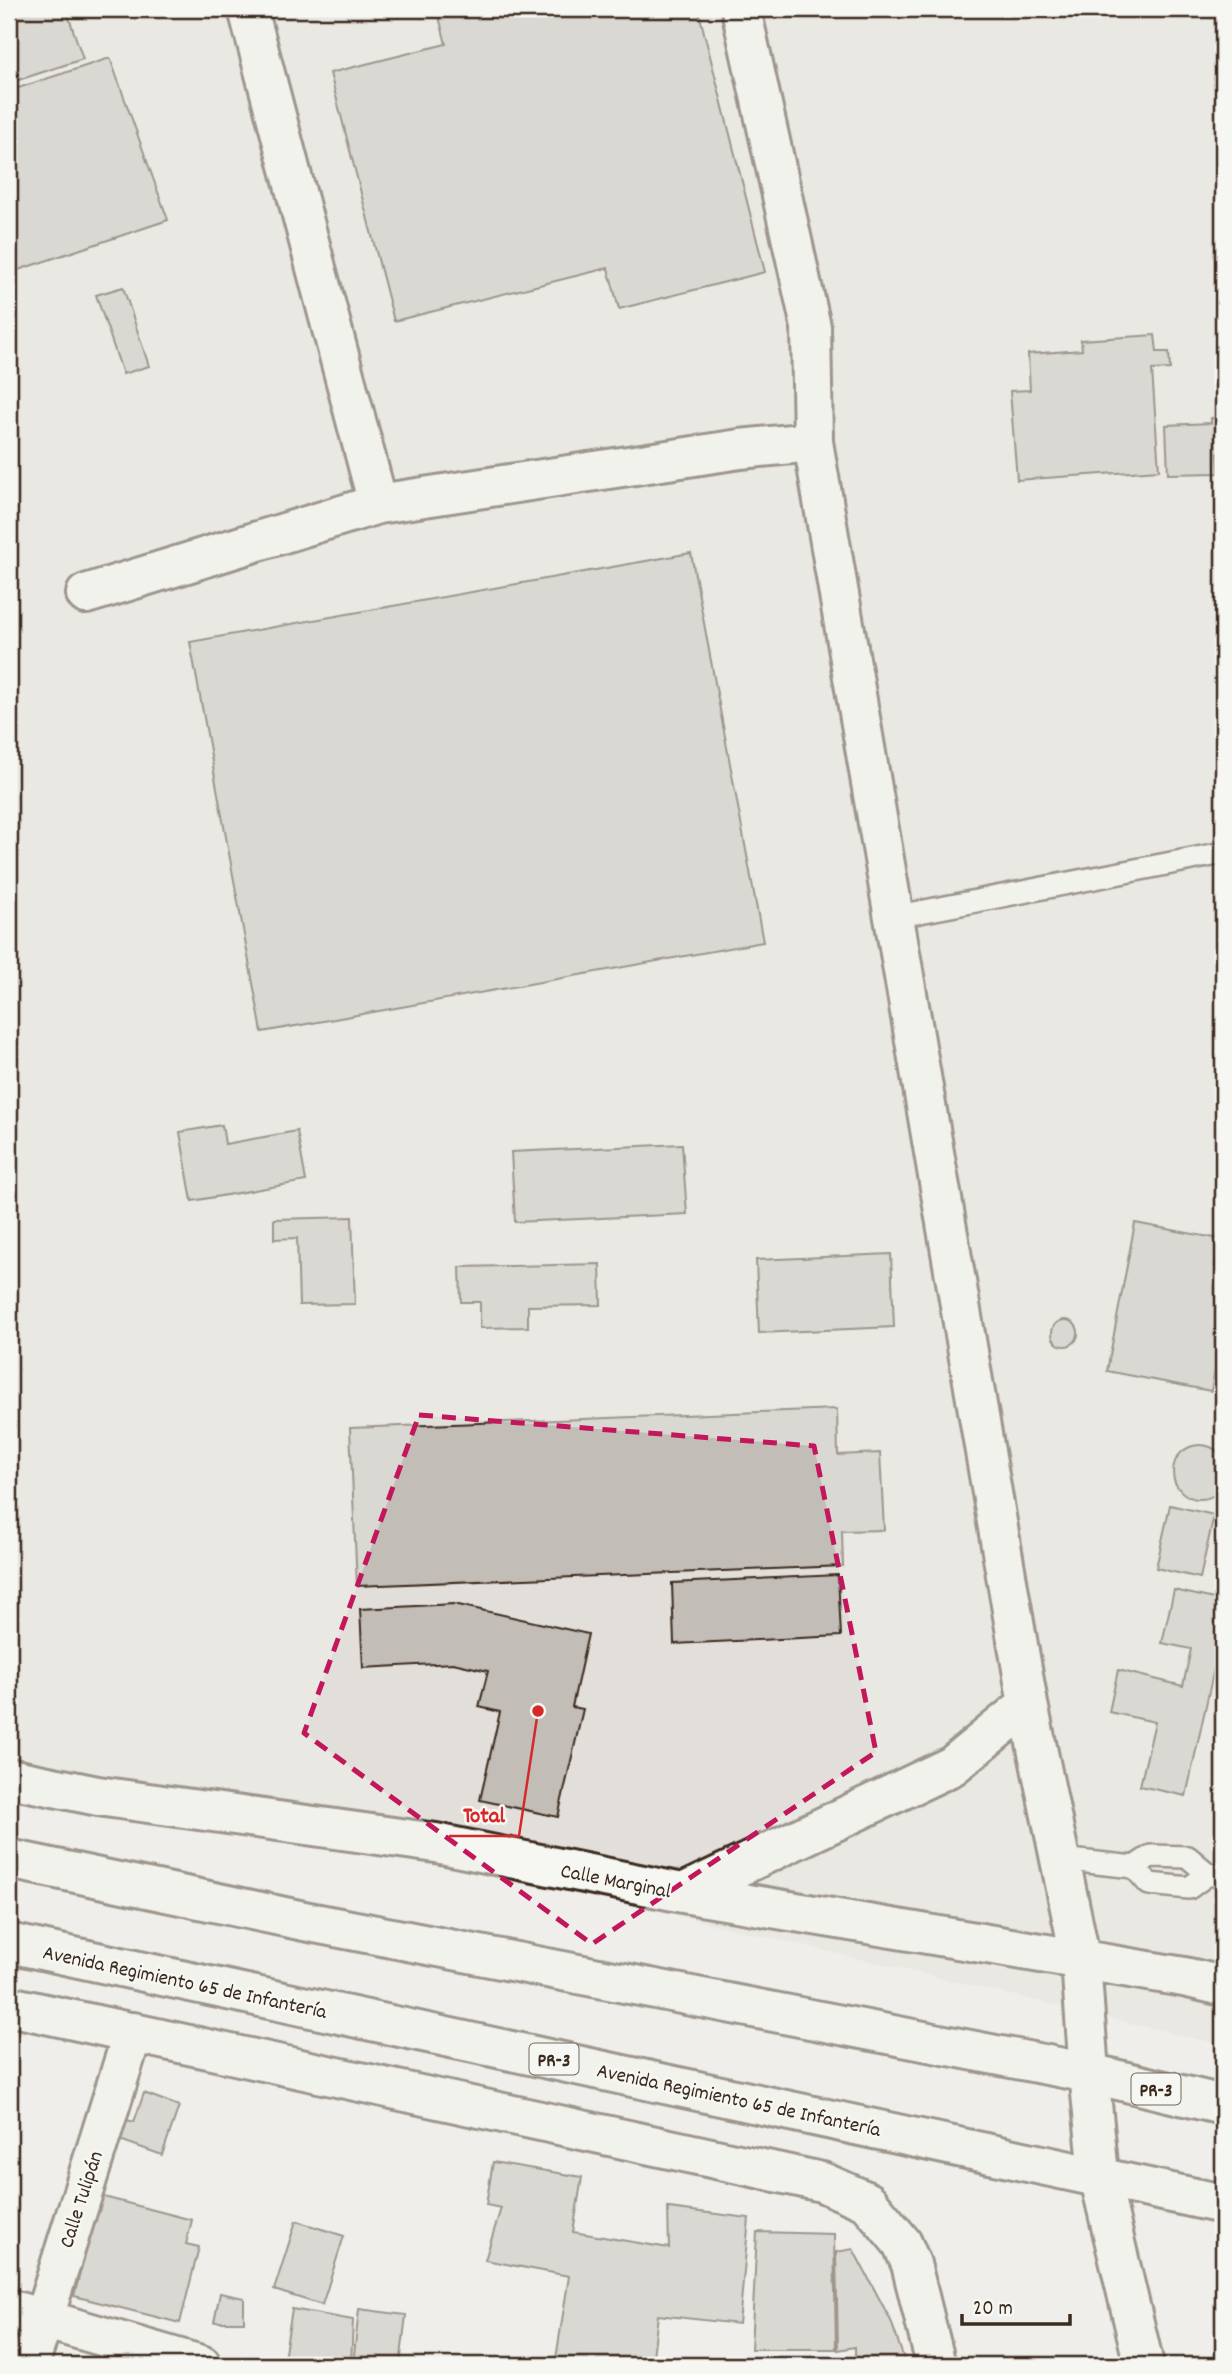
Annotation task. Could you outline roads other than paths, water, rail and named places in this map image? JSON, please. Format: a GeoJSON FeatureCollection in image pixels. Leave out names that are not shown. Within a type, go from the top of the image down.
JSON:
{"type":"FeatureCollection","features":[{"type":"Feature","properties":{"kind":"street"},"geometry":{"type":"LineString","coordinates":[[248,9],[378,504]]}},
{"type":"Feature","properties":{"kind":"street"},"geometry":{"type":"LineString","coordinates":[[741,9],[811,327],[813,442],[1028,1704],[1081,1961],[1098,2175],[1144,2365]]}},
{"type":"Feature","properties":{"kind":"street"},"geometry":{"type":"LineString","coordinates":[[86,594],[378,504],[740,449],[813,442]]}},
{"type":"Feature","properties":{"kind":"street"},"geometry":{"type":"LineString","coordinates":[[683,1893],[952,1766],[1028,1704]]}},
{"type":"Feature","properties":{"kind":"street","name":"Calle Marginal"},"geometry":{"type":"LineString","coordinates":[[9,1778],[98,1796],[436,1843],[683,1893],[1223,1986]]}},
{"type":"Feature","properties":{"kind":"street","name":"PR-3"},"geometry":{"type":"LineString","coordinates":[[9,1859],[304,1921],[1089,2073],[1223,2105]]}},
{"type":"Feature","properties":{"kind":"street","name":"Avenida Regimiento 65 de Infantería"},"geometry":{"type":"LineString","coordinates":[[9,1943],[1223,2204]]}},
{"type":"Feature","properties":{"kind":"street"},"geometry":{"type":"LineString","coordinates":[[9,2006],[822,2182],[868,2202],[902,2243],[911,2264],[936,2365]]}},
{"type":"Feature","properties":{"kind":"street","name":"Calle Tulipán"},"geometry":{"type":"LineString","coordinates":[[29,2365],[25,2314],[134,2032]]}},
{"type":"Feature","properties":{"kind":"street"},"geometry":{"type":"LineString","coordinates":[[25,2314],[201,2365]]}},
{"type":"Feature","properties":{"kind":"lane"},"geometry":{"type":"LineString","coordinates":[[894,917],[1223,853]]}},
{"type":"Feature","properties":{"kind":"lane"},"geometry":{"type":"LineString","coordinates":[[1060,1859],[1134,1867],[1151,1856],[1188,1857],[1219,1872]]}},
{"type":"Feature","properties":{"kind":"lane"},"geometry":{"type":"LineString","coordinates":[[1134,1867],[1149,1884],[1189,1888],[1219,1872]]}},
{"type":"Feature","properties":{"kind":"place","name":"Total"},"geometry":{"type":"Point","coordinates":[538,1711]}}]}
